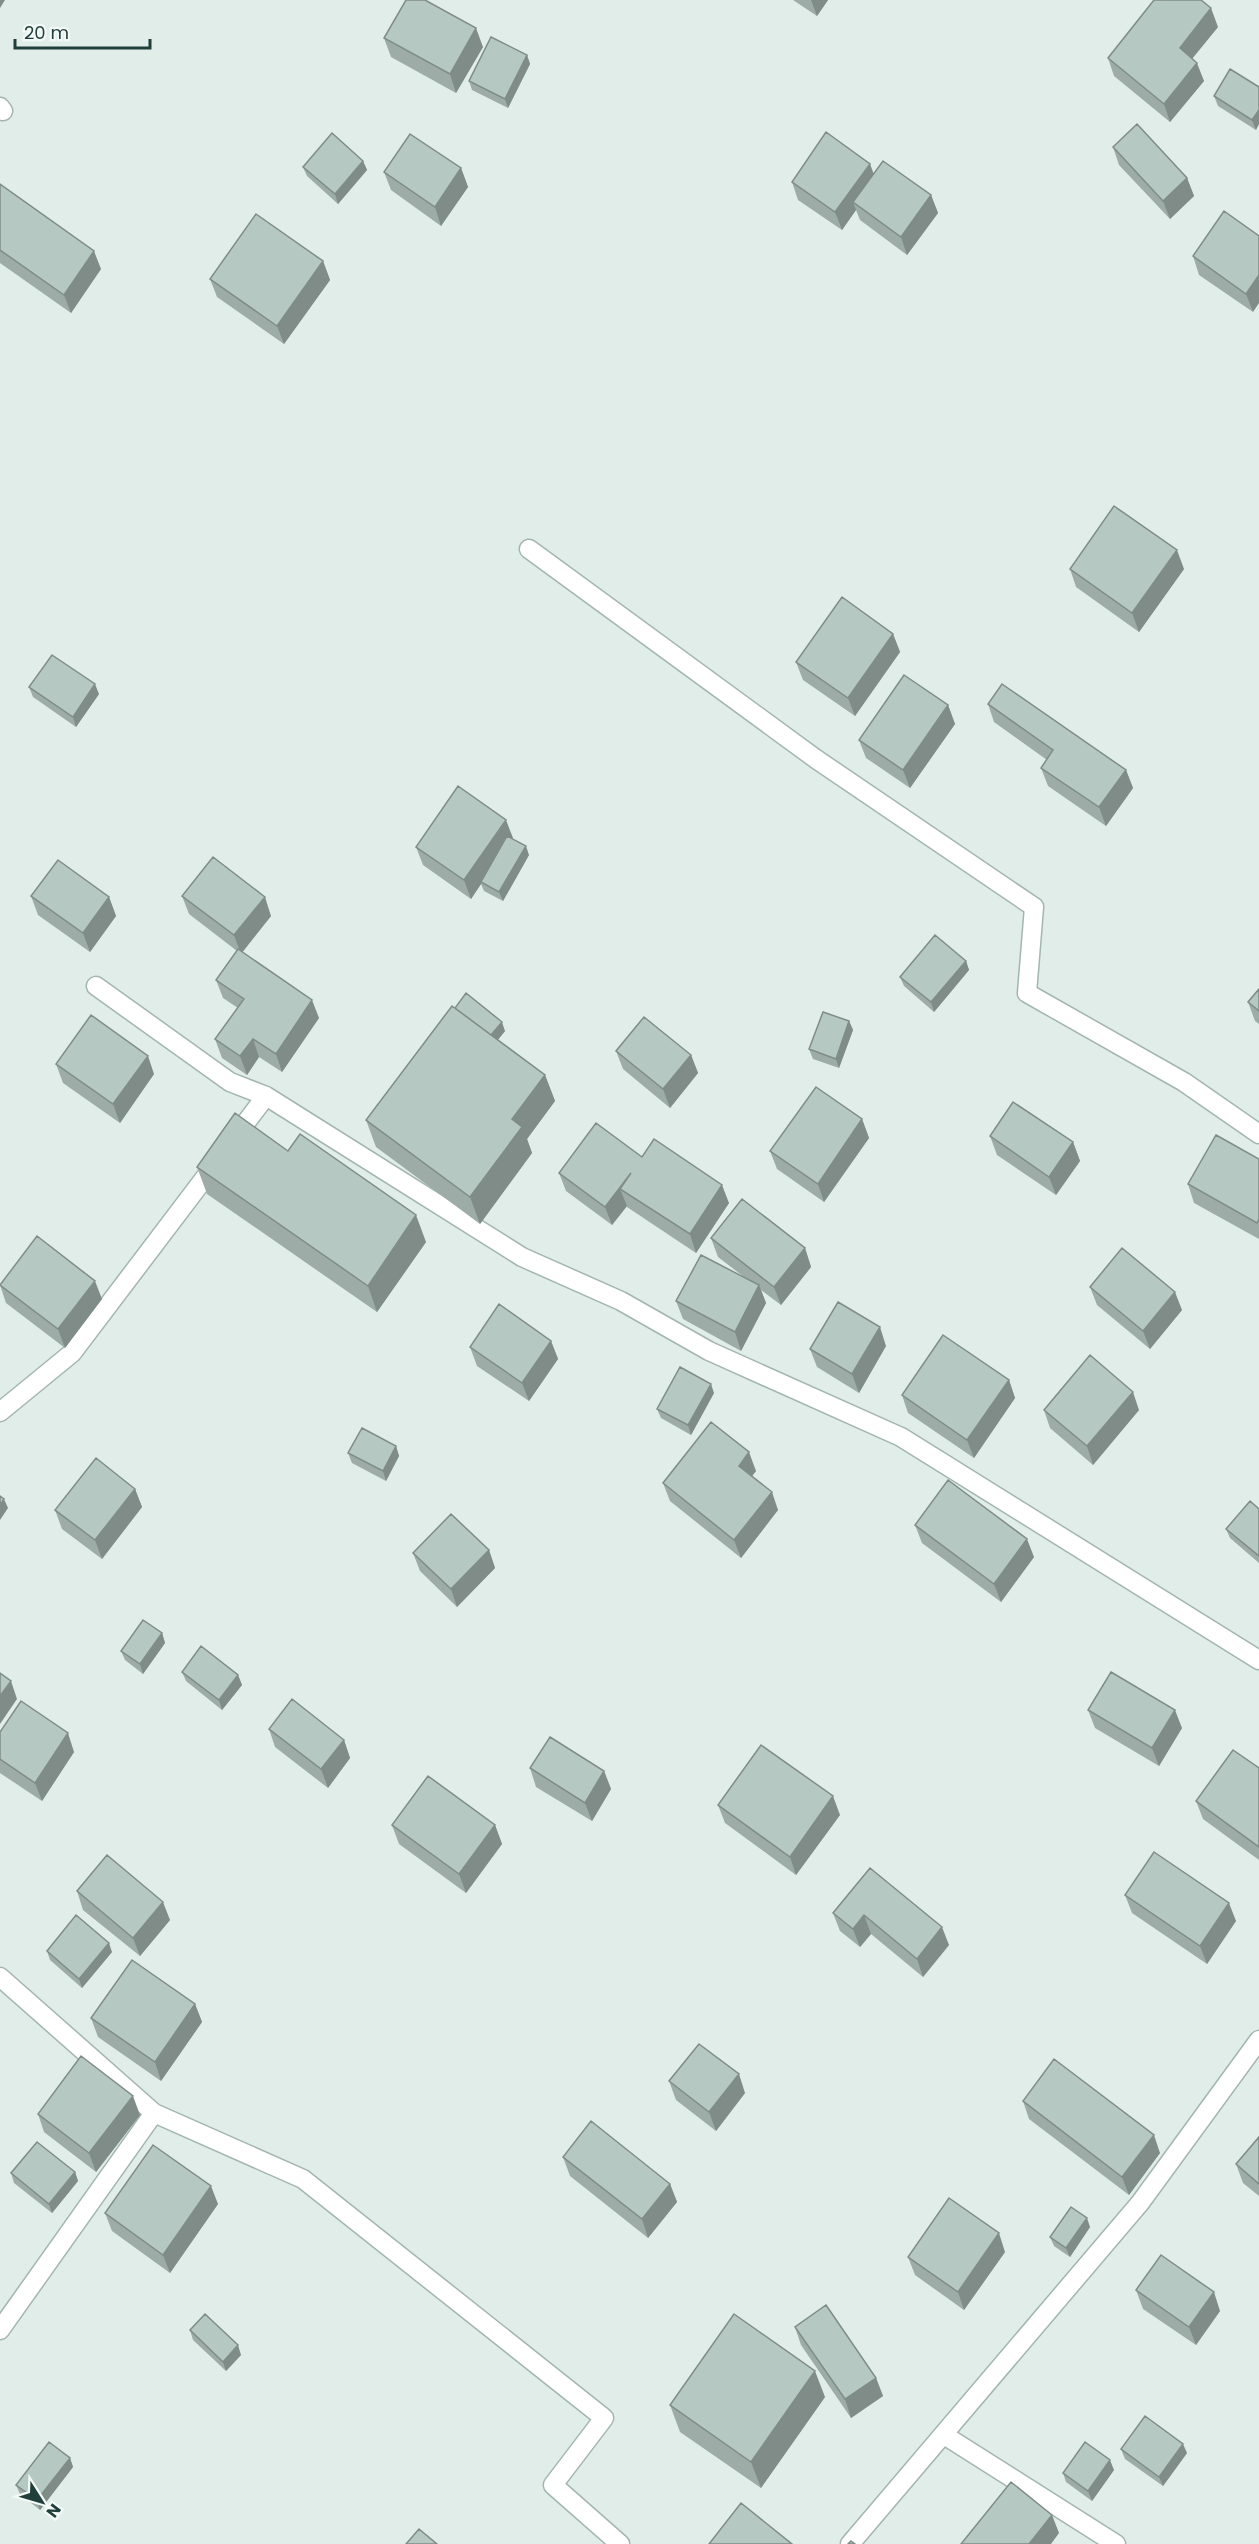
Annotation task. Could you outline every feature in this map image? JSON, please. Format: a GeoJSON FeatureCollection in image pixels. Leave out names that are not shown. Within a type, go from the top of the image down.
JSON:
{"type":"FeatureCollection","features":[{"type":"Feature","properties":{"kind":"street"},"geometry":{"type":"LineString","coordinates":[[529,549],[816,759],[1034,907],[1027,993],[1184,1082],[1259,1134]]}},
{"type":"Feature","properties":{"kind":"street"},"geometry":{"type":"LineString","coordinates":[[96,986],[230,1082],[266,1096],[522,1257],[621,1301],[708,1351],[901,1437],[1259,1660]]}},
{"type":"Feature","properties":{"kind":"street"},"geometry":{"type":"LineString","coordinates":[[0,1412],[72,1353],[266,1096]]}},
{"type":"Feature","properties":{"kind":"street"},"geometry":{"type":"LineString","coordinates":[[0,1977],[154,2113],[303,2179],[604,2418],[553,2485],[620,2544]]}},
{"type":"Feature","properties":{"kind":"street"},"geometry":{"type":"LineString","coordinates":[[850,2544],[1140,2202],[1259,2040]]}},
{"type":"Feature","properties":{"kind":"street"},"geometry":{"type":"LineString","coordinates":[[0,2330],[154,2113]]}},
{"type":"Feature","properties":{"kind":"street"},"geometry":{"type":"LineString","coordinates":[[944,2435],[1116,2544]]}},
{"type":"Feature","properties":{"kind":"building"},"geometry":{"type":"Polygon","coordinates":[[[406,0],[425,0],[476,28],[450,74],[384,38],[406,0]]]}},
{"type":"Feature","properties":{"kind":"building"},"geometry":{"type":"Polygon","coordinates":[[[1154,0],[1201,0],[1211,8],[1180,48],[1197,63],[1164,104],[1108,58],[1154,0]]]}},
{"type":"Feature","properties":{"kind":"building"},"geometry":{"type":"Polygon","coordinates":[[[491,37],[527,55],[505,99],[469,81],[491,37]]]}},
{"type":"Feature","properties":{"kind":"building"},"geometry":{"type":"Polygon","coordinates":[[[1230,69],[1259,87],[1259,110],[1252,120],[1214,96],[1230,69]]]}},
{"type":"Feature","properties":{"kind":"building"},"geometry":{"type":"Polygon","coordinates":[[[1137,124],[1187,178],[1163,201],[1113,147],[1137,124]]]}},
{"type":"Feature","properties":{"kind":"building"},"geometry":{"type":"Polygon","coordinates":[[[826,132],[870,164],[835,212],[792,182],[826,132]]]}},
{"type":"Feature","properties":{"kind":"building"},"geometry":{"type":"Polygon","coordinates":[[[332,133],[363,161],[335,194],[303,167],[332,133]]]}},
{"type":"Feature","properties":{"kind":"building"},"geometry":{"type":"Polygon","coordinates":[[[410,134],[461,168],[435,207],[384,172],[410,134]]]}},
{"type":"Feature","properties":{"kind":"building"},"geometry":{"type":"Polygon","coordinates":[[[883,161],[931,195],[901,237],[853,202],[883,161]]]}},
{"type":"Feature","properties":{"kind":"building"},"geometry":{"type":"Polygon","coordinates":[[[0,184],[94,251],[64,295],[0,250],[0,184]]]}},
{"type":"Feature","properties":{"kind":"building"},"geometry":{"type":"Polygon","coordinates":[[[1224,211],[1259,236],[1259,275],[1246,294],[1193,256],[1224,211]]]}},
{"type":"Feature","properties":{"kind":"building"},"geometry":{"type":"Polygon","coordinates":[[[256,214],[323,261],[277,326],[210,279],[256,214]]]}},
{"type":"Feature","properties":{"kind":"building"},"geometry":{"type":"Polygon","coordinates":[[[1114,506],[1177,550],[1132,613],[1070,569],[1114,506]]]}},
{"type":"Feature","properties":{"kind":"building"},"geometry":{"type":"Polygon","coordinates":[[[842,597],[893,634],[848,698],[796,662],[842,597]]]}},
{"type":"Feature","properties":{"kind":"building"},"geometry":{"type":"Polygon","coordinates":[[[52,655],[95,684],[73,717],[29,687],[52,655]]]}},
{"type":"Feature","properties":{"kind":"building"},"geometry":{"type":"Polygon","coordinates":[[[904,675],[948,705],[903,770],[859,740],[904,675]]]}},
{"type":"Feature","properties":{"kind":"building"},"geometry":{"type":"Polygon","coordinates":[[[1002,684],[1126,770],[1099,807],[1041,768],[1053,750],[988,704],[1002,684]]]}},
{"type":"Feature","properties":{"kind":"building"},"geometry":{"type":"Polygon","coordinates":[[[458,786],[506,820],[464,880],[416,847],[458,786]]]}},
{"type":"Feature","properties":{"kind":"building"},"geometry":{"type":"Polygon","coordinates":[[[507,836],[526,846],[499,892],[481,882],[507,836]]]}},
{"type":"Feature","properties":{"kind":"building"},"geometry":{"type":"Polygon","coordinates":[[[213,857],[265,897],[234,935],[182,896],[213,857]]]}},
{"type":"Feature","properties":{"kind":"building"},"geometry":{"type":"Polygon","coordinates":[[[58,860],[109,897],[83,933],[31,896],[58,860]]]}},
{"type":"Feature","properties":{"kind":"building"},"geometry":{"type":"Polygon","coordinates":[[[935,935],[966,961],[931,1002],[900,977],[935,935]]]}},
{"type":"Feature","properties":{"kind":"building"},"geometry":{"type":"Polygon","coordinates":[[[238,949],[312,1000],[276,1054],[253,1039],[240,1056],[215,1039],[244,999],[216,980],[238,949]]]}},
{"type":"Feature","properties":{"kind":"building"},"geometry":{"type":"Polygon","coordinates":[[[1259,989],[1259,1011],[1248,1002],[1259,989]]]}},
{"type":"Feature","properties":{"kind":"building"},"geometry":{"type":"Polygon","coordinates":[[[466,993],[502,1022],[491,1035],[455,1008],[466,993]]]}},
{"type":"Feature","properties":{"kind":"building"},"geometry":{"type":"Polygon","coordinates":[[[452,1006],[545,1075],[512,1119],[522,1127],[470,1197],[366,1120],[452,1006]]]}},
{"type":"Feature","properties":{"kind":"building"},"geometry":{"type":"Polygon","coordinates":[[[823,1012],[849,1021],[836,1059],[809,1049],[823,1012]]]}},
{"type":"Feature","properties":{"kind":"building"},"geometry":{"type":"Polygon","coordinates":[[[91,1015],[148,1056],[113,1104],[56,1064],[91,1015]]]}},
{"type":"Feature","properties":{"kind":"building"},"geometry":{"type":"Polygon","coordinates":[[[644,1017],[691,1055],[663,1089],[616,1051],[644,1017]]]}},
{"type":"Feature","properties":{"kind":"building"},"geometry":{"type":"Polygon","coordinates":[[[816,1087],[862,1119],[818,1184],[770,1151],[816,1087]]]}},
{"type":"Feature","properties":{"kind":"building"},"geometry":{"type":"Polygon","coordinates":[[[1013,1102],[1073,1142],[1049,1177],[990,1136],[1013,1102]]]}},
{"type":"Feature","properties":{"kind":"building"},"geometry":{"type":"Polygon","coordinates":[[[235,1113],[288,1151],[300,1134],[416,1215],[368,1286],[197,1167],[235,1113]]]}},
{"type":"Feature","properties":{"kind":"building"},"geometry":{"type":"Polygon","coordinates":[[[596,1123],[642,1157],[654,1139],[722,1185],[690,1234],[620,1189],[631,1173],[605,1207],[559,1173],[596,1123]]]}},
{"type":"Feature","properties":{"kind":"building"},"geometry":{"type":"Polygon","coordinates":[[[1216,1135],[1259,1159],[1259,1219],[1257,1223],[1188,1184],[1216,1135]]]}},
{"type":"Feature","properties":{"kind":"building"},"geometry":{"type":"Polygon","coordinates":[[[742,1199],[805,1248],[774,1287],[711,1238],[742,1199]]]}},
{"type":"Feature","properties":{"kind":"building"},"geometry":{"type":"Polygon","coordinates":[[[37,1236],[95,1281],[58,1329],[0,1285],[37,1236]]]}},
{"type":"Feature","properties":{"kind":"building"},"geometry":{"type":"Polygon","coordinates":[[[1122,1248],[1175,1292],[1143,1331],[1090,1287],[1122,1248]]]}},
{"type":"Feature","properties":{"kind":"building"},"geometry":{"type":"Polygon","coordinates":[[[701,1255],[759,1285],[735,1332],[676,1301],[701,1255]]]}},
{"type":"Feature","properties":{"kind":"building"},"geometry":{"type":"Polygon","coordinates":[[[838,1302],[880,1327],[852,1374],[810,1349],[838,1302]]]}},
{"type":"Feature","properties":{"kind":"building"},"geometry":{"type":"Polygon","coordinates":[[[499,1304],[551,1341],[522,1383],[470,1347],[499,1304]]]}},
{"type":"Feature","properties":{"kind":"building"},"geometry":{"type":"Polygon","coordinates":[[[943,1335],[1009,1380],[967,1440],[902,1395],[943,1335]]]}},
{"type":"Feature","properties":{"kind":"building"},"geometry":{"type":"Polygon","coordinates":[[[1090,1355],[1133,1392],[1087,1446],[1044,1410],[1090,1355]]]}},
{"type":"Feature","properties":{"kind":"building"},"geometry":{"type":"Polygon","coordinates":[[[680,1367],[711,1384],[688,1425],[657,1409],[680,1367]]]}},
{"type":"Feature","properties":{"kind":"building"},"geometry":{"type":"Polygon","coordinates":[[[711,1422],[749,1452],[739,1466],[772,1492],[734,1540],[663,1483],[711,1422]]]}},
{"type":"Feature","properties":{"kind":"building"},"geometry":{"type":"Polygon","coordinates":[[[362,1428],[396,1446],[383,1471],[348,1453],[362,1428]]]}},
{"type":"Feature","properties":{"kind":"building"},"geometry":{"type":"Polygon","coordinates":[[[96,1458],[135,1489],[95,1540],[55,1510],[96,1458]]]}},
{"type":"Feature","properties":{"kind":"building"},"geometry":{"type":"Polygon","coordinates":[[[948,1480],[1027,1539],[994,1584],[915,1525],[948,1480]]]}},
{"type":"Feature","properties":{"kind":"building"},"geometry":{"type":"Polygon","coordinates":[[[1250,1501],[1259,1509],[1259,1556],[1226,1529],[1250,1501]]]}},
{"type":"Feature","properties":{"kind":"building"},"geometry":{"type":"Polygon","coordinates":[[[451,1514],[489,1550],[451,1589],[413,1553],[451,1514]]]}},
{"type":"Feature","properties":{"kind":"building"},"geometry":{"type":"Polygon","coordinates":[[[143,1620],[162,1633],[140,1664],[121,1651],[143,1620]]]}},
{"type":"Feature","properties":{"kind":"building"},"geometry":{"type":"Polygon","coordinates":[[[201,1646],[238,1675],[219,1700],[182,1672],[201,1646]]]}},
{"type":"Feature","properties":{"kind":"building"},"geometry":{"type":"Polygon","coordinates":[[[1111,1672],[1175,1710],[1152,1748],[1088,1710],[1111,1672]]]}},
{"type":"Feature","properties":{"kind":"building"},"geometry":{"type":"Polygon","coordinates":[[[0,1673],[11,1681],[0,1696],[0,1673]]]}},
{"type":"Feature","properties":{"kind":"building"},"geometry":{"type":"Polygon","coordinates":[[[292,1699],[344,1740],[321,1769],[269,1729],[292,1699]]]}},
{"type":"Feature","properties":{"kind":"building"},"geometry":{"type":"Polygon","coordinates":[[[21,1701],[68,1733],[35,1783],[0,1759],[0,1732],[21,1701]]]}},
{"type":"Feature","properties":{"kind":"building"},"geometry":{"type":"Polygon","coordinates":[[[550,1737],[604,1771],[585,1803],[530,1768],[550,1737]]]}},
{"type":"Feature","properties":{"kind":"building"},"geometry":{"type":"Polygon","coordinates":[[[761,1745],[833,1796],[790,1857],[718,1805],[761,1745]]]}},
{"type":"Feature","properties":{"kind":"building"},"geometry":{"type":"Polygon","coordinates":[[[1233,1750],[1259,1768],[1259,1847],[1196,1801],[1233,1750]]]}},
{"type":"Feature","properties":{"kind":"building"},"geometry":{"type":"Polygon","coordinates":[[[428,1776],[495,1825],[459,1874],[392,1825],[428,1776]]]}},
{"type":"Feature","properties":{"kind":"building"},"geometry":{"type":"Polygon","coordinates":[[[1154,1852],[1229,1903],[1200,1946],[1125,1895],[1154,1852]]]}},
{"type":"Feature","properties":{"kind":"building"},"geometry":{"type":"Polygon","coordinates":[[[107,1855],[163,1902],[133,1938],[77,1891],[107,1855]]]}},
{"type":"Feature","properties":{"kind":"building"},"geometry":{"type":"Polygon","coordinates":[[[870,1868],[942,1927],[917,1959],[864,1915],[853,1929],[833,1913],[870,1868]]]}},
{"type":"Feature","properties":{"kind":"building"},"geometry":{"type":"Polygon","coordinates":[[[76,1915],[109,1943],[79,1979],[47,1951],[76,1915]]]}},
{"type":"Feature","properties":{"kind":"building"},"geometry":{"type":"Polygon","coordinates":[[[132,1960],[195,2004],[155,2062],[91,2018],[132,1960]]]}},
{"type":"Feature","properties":{"kind":"building"},"geometry":{"type":"Polygon","coordinates":[[[699,2044],[739,2074],[709,2112],[669,2081],[699,2044]]]}},
{"type":"Feature","properties":{"kind":"building"},"geometry":{"type":"Polygon","coordinates":[[[81,2056],[133,2096],[89,2153],[38,2114],[81,2056]]]}},
{"type":"Feature","properties":{"kind":"building"},"geometry":{"type":"Polygon","coordinates":[[[1054,2059],[1154,2135],[1122,2177],[1023,2101],[1054,2059]]]}},
{"type":"Feature","properties":{"kind":"building"},"geometry":{"type":"Polygon","coordinates":[[[591,2121],[670,2184],[642,2219],[563,2157],[591,2121]]]}},
{"type":"Feature","properties":{"kind":"building"},"geometry":{"type":"Polygon","coordinates":[[[1259,2137],[1259,2184],[1236,2164],[1259,2137]]]}},
{"type":"Feature","properties":{"kind":"building"},"geometry":{"type":"Polygon","coordinates":[[[37,2142],[75,2172],[49,2204],[11,2173],[37,2142]]]}},
{"type":"Feature","properties":{"kind":"building"},"geometry":{"type":"Polygon","coordinates":[[[153,2145],[211,2186],[163,2255],[105,2213],[153,2145]]]}},
{"type":"Feature","properties":{"kind":"building"},"geometry":{"type":"Polygon","coordinates":[[[949,2198],[999,2233],[958,2292],[908,2257],[949,2198]]]}},
{"type":"Feature","properties":{"kind":"building"},"geometry":{"type":"Polygon","coordinates":[[[1071,2207],[1087,2218],[1066,2248],[1050,2237],[1071,2207]]]}},
{"type":"Feature","properties":{"kind":"building"},"geometry":{"type":"Polygon","coordinates":[[[1161,2255],[1214,2292],[1189,2327],[1136,2290],[1161,2255]]]}},
{"type":"Feature","properties":{"kind":"building"},"geometry":{"type":"Polygon","coordinates":[[[826,2305],[876,2378],[845,2399],[795,2327],[826,2305]]]}},
{"type":"Feature","properties":{"kind":"building"},"geometry":{"type":"Polygon","coordinates":[[[205,2314],[238,2345],[223,2362],[190,2330],[205,2314]]]}},
{"type":"Feature","properties":{"kind":"building"},"geometry":{"type":"Polygon","coordinates":[[[734,2314],[815,2371],[751,2462],[670,2405],[734,2314]]]}},
{"type":"Feature","properties":{"kind":"building"},"geometry":{"type":"Polygon","coordinates":[[[1145,2416],[1183,2444],[1159,2477],[1121,2449],[1145,2416]]]}},
{"type":"Feature","properties":{"kind":"building"},"geometry":{"type":"Polygon","coordinates":[[[49,2442],[70,2458],[37,2500],[16,2485],[49,2442]]]}},
{"type":"Feature","properties":{"kind":"building"},"geometry":{"type":"Polygon","coordinates":[[[1085,2442],[1110,2460],[1088,2491],[1063,2473],[1085,2442]]]}},
{"type":"Feature","properties":{"kind":"building"},"geometry":{"type":"Polygon","coordinates":[[[1011,2482],[1052,2515],[1029,2544],[961,2544],[1011,2482]]]}},
{"type":"Feature","properties":{"kind":"building"},"geometry":{"type":"Polygon","coordinates":[[[741,2503],[792,2544],[709,2544],[741,2503]]]}},
{"type":"Feature","properties":{"kind":"building"},"geometry":{"type":"Polygon","coordinates":[[[419,2529],[437,2544],[406,2544],[419,2529]]]}}]}
